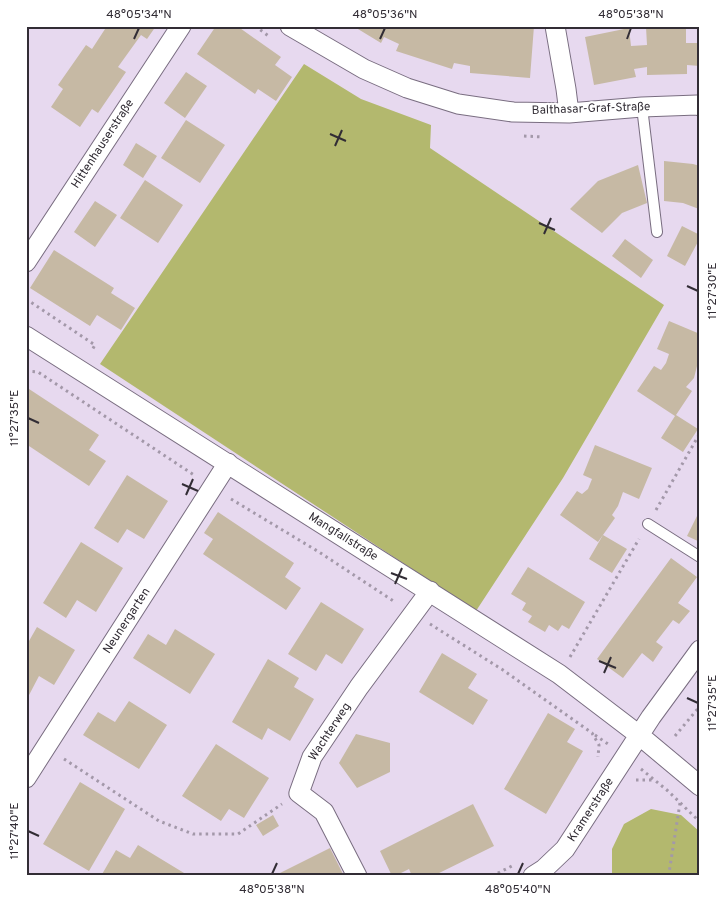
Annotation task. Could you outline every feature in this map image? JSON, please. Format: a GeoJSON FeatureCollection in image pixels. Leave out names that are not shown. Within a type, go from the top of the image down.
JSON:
{"type":"FeatureCollection","features":[{"type":"Feature","properties":{"kind":"street","name":"Hittenhauserstraße"},"geometry":{"type":"LineString","coordinates":[[26,262],[181,26]]}},
{"type":"Feature","properties":{"kind":"street","name":"Balthasar-Graf-Straße"},"geometry":{"type":"LineString","coordinates":[[290,26],[364,69],[407,88],[458,104],[513,112],[569,113],[642,107],[700,106]]}},
{"type":"Feature","properties":{"kind":"street"},"geometry":{"type":"LineString","coordinates":[[555,26],[569,113]]}},
{"type":"Feature","properties":{"kind":"street","name":"Mangfallstraße"},"geometry":{"type":"LineString","coordinates":[[26,336],[559,674],[639,735],[700,786]]}},
{"type":"Feature","properties":{"kind":"street","name":"Neunergarten"},"geometry":{"type":"LineString","coordinates":[[26,778],[228,463]]}},
{"type":"Feature","properties":{"kind":"street","name":"Wachterweg"},"geometry":{"type":"LineString","coordinates":[[299,793],[312,757],[359,687],[430,591]]}},
{"type":"Feature","properties":{"kind":"street","name":"Kramerstraße"},"geometry":{"type":"LineString","coordinates":[[533,876],[544,869],[565,849],[650,717],[700,650]]}},
{"type":"Feature","properties":{"kind":"street"},"geometry":{"type":"LineString","coordinates":[[299,793],[324,812],[357,876]]}},
{"type":"Feature","properties":{"kind":"lane"},"geometry":{"type":"LineString","coordinates":[[642,107],[657,232]]}},
{"type":"Feature","properties":{"kind":"lane"},"geometry":{"type":"LineString","coordinates":[[648,524],[700,557]]}},
{"type":"Feature","properties":{"kind":"path"},"geometry":{"type":"LineString","coordinates":[[26,299],[96,345],[80,370]]}},
{"type":"Feature","properties":{"kind":"path"},"geometry":{"type":"LineString","coordinates":[[26,371],[38,372],[212,487],[503,670],[592,733],[599,745],[598,763]]}},
{"type":"Feature","properties":{"kind":"path"},"geometry":{"type":"LineString","coordinates":[[559,674],[700,434]]}},
{"type":"Feature","properties":{"kind":"path"},"geometry":{"type":"LineString","coordinates":[[674,738],[700,706]]}},
{"type":"Feature","properties":{"kind":"path"},"geometry":{"type":"LineString","coordinates":[[46,747],[159,821],[193,834],[238,834],[299,793]]}},
{"type":"Feature","properties":{"kind":"path"},"geometry":{"type":"LineString","coordinates":[[626,756],[680,802],[700,822]]}},
{"type":"Feature","properties":{"kind":"path"},"geometry":{"type":"LineString","coordinates":[[670,876],[669,872],[680,802]]}},
{"type":"Feature","properties":{"kind":"path"},"geometry":{"type":"LineString","coordinates":[[492,876],[516,864]]}},
{"type":"Feature","properties":{"kind":"green space"},"geometry":{"type":"Polygon","coordinates":[[[304,64],[361,99],[431,125],[430,148],[664,305],[563,478],[476,611],[100,364],[304,64]]]}},
{"type":"Feature","properties":{"kind":"green space"},"geometry":{"type":"Polygon","coordinates":[[[651,809],[681,815],[700,832],[700,876],[612,876],[612,849],[624,824],[651,809]]]}},
{"type":"Feature","properties":{"kind":"building"},"geometry":{"type":"Polygon","coordinates":[[[107,26],[156,26],[147,39],[141,35],[118,67],[126,72],[98,113],[92,109],[80,127],[51,107],[63,89],[58,85],[86,45],[92,49],[107,26]]]}},
{"type":"Feature","properties":{"kind":"building"},"geometry":{"type":"Polygon","coordinates":[[[216,26],[237,26],[281,57],[275,65],[292,77],[276,101],[258,89],[255,94],[197,54],[216,26]]]}},
{"type":"Feature","properties":{"kind":"building"},"geometry":{"type":"Polygon","coordinates":[[[353,26],[534,26],[530,78],[470,73],[470,66],[454,63],[452,69],[396,51],[399,44],[384,37],[381,43],[353,26]]]}},
{"type":"Feature","properties":{"kind":"building"},"geometry":{"type":"Polygon","coordinates":[[[686,26],[686,43],[700,43],[700,66],[687,65],[687,74],[647,75],[647,67],[634,69],[636,77],[594,85],[585,37],[629,28],[631,46],[647,45],[646,27],[686,26]]]}},
{"type":"Feature","properties":{"kind":"building"},"geometry":{"type":"Polygon","coordinates":[[[186,72],[207,86],[185,118],[164,103],[186,72]]]}},
{"type":"Feature","properties":{"kind":"building"},"geometry":{"type":"Polygon","coordinates":[[[186,120],[225,145],[200,183],[161,158],[186,120]]]}},
{"type":"Feature","properties":{"kind":"building"},"geometry":{"type":"Polygon","coordinates":[[[136,143],[157,156],[143,178],[123,165],[136,143]]]}},
{"type":"Feature","properties":{"kind":"building"},"geometry":{"type":"Polygon","coordinates":[[[664,161],[700,166],[699,209],[683,203],[664,201],[664,161]]]}},
{"type":"Feature","properties":{"kind":"building"},"geometry":{"type":"Polygon","coordinates":[[[638,165],[647,203],[622,213],[602,233],[570,209],[598,181],[638,165]]]}},
{"type":"Feature","properties":{"kind":"building"},"geometry":{"type":"Polygon","coordinates":[[[145,180],[183,205],[158,243],[120,218],[145,180]]]}},
{"type":"Feature","properties":{"kind":"building"},"geometry":{"type":"Polygon","coordinates":[[[95,201],[117,215],[95,247],[74,232],[95,201]]]}},
{"type":"Feature","properties":{"kind":"building"},"geometry":{"type":"Polygon","coordinates":[[[682,226],[700,235],[685,266],[667,256],[682,226]]]}},
{"type":"Feature","properties":{"kind":"building"},"geometry":{"type":"Polygon","coordinates":[[[625,239],[653,260],[641,278],[612,256],[625,239]]]}},
{"type":"Feature","properties":{"kind":"building"},"geometry":{"type":"Polygon","coordinates":[[[54,250],[114,288],[111,293],[135,308],[121,330],[97,315],[90,326],[30,288],[54,250]]]}},
{"type":"Feature","properties":{"kind":"building"},"geometry":{"type":"Polygon","coordinates":[[[669,321],[700,334],[700,366],[697,366],[694,378],[686,387],[692,391],[676,415],[698,429],[683,452],[661,438],[675,416],[637,391],[654,366],[661,370],[666,363],[669,354],[657,349],[669,321]]]}},
{"type":"Feature","properties":{"kind":"building"},"geometry":{"type":"Polygon","coordinates":[[[26,387],[99,435],[89,450],[106,461],[89,486],[26,444],[26,387]]]}},
{"type":"Feature","properties":{"kind":"building"},"geometry":{"type":"Polygon","coordinates":[[[595,445],[652,468],[639,499],[623,492],[618,506],[612,515],[615,518],[598,542],[560,515],[577,491],[582,494],[588,489],[592,479],[583,475],[595,445]]]}},
{"type":"Feature","properties":{"kind":"building"},"geometry":{"type":"Polygon","coordinates":[[[127,475],[168,501],[144,539],[127,529],[118,543],[94,528],[127,475]]]}},
{"type":"Feature","properties":{"kind":"building"},"geometry":{"type":"Polygon","coordinates":[[[700,510],[700,542],[687,536],[700,510]]]}},
{"type":"Feature","properties":{"kind":"building"},"geometry":{"type":"Polygon","coordinates":[[[218,512],[294,563],[285,577],[301,588],[286,610],[203,554],[213,539],[204,533],[218,512]]]}},
{"type":"Feature","properties":{"kind":"building"},"geometry":{"type":"Polygon","coordinates":[[[603,535],[627,549],[612,573],[589,559],[603,535]]]}},
{"type":"Feature","properties":{"kind":"building"},"geometry":{"type":"Polygon","coordinates":[[[81,542],[123,568],[96,612],[77,600],[66,618],[43,603],[81,542]]]}},
{"type":"Feature","properties":{"kind":"building"},"geometry":{"type":"Polygon","coordinates":[[[671,558],[697,577],[678,603],[690,611],[679,624],[673,620],[656,642],[663,647],[653,662],[642,653],[623,678],[597,659],[671,558]]]}},
{"type":"Feature","properties":{"kind":"building"},"geometry":{"type":"Polygon","coordinates":[[[528,567],[585,602],[569,629],[562,625],[558,631],[549,625],[545,632],[528,622],[532,616],[522,610],[526,603],[511,594],[528,567]]]}},
{"type":"Feature","properties":{"kind":"building"},"geometry":{"type":"Polygon","coordinates":[[[321,602],[364,629],[342,664],[326,654],[316,671],[288,654],[321,602]]]}},
{"type":"Feature","properties":{"kind":"building"},"geometry":{"type":"Polygon","coordinates":[[[37,627],[75,650],[54,685],[39,676],[28,697],[26,696],[26,640],[29,641],[37,627]]]}},
{"type":"Feature","properties":{"kind":"building"},"geometry":{"type":"Polygon","coordinates":[[[175,629],[215,654],[190,694],[133,658],[148,634],[166,645],[175,629]]]}},
{"type":"Feature","properties":{"kind":"building"},"geometry":{"type":"Polygon","coordinates":[[[442,653],[477,674],[468,688],[488,700],[473,725],[419,692],[442,653]]]}},
{"type":"Feature","properties":{"kind":"building"},"geometry":{"type":"Polygon","coordinates":[[[268,659],[299,678],[294,687],[314,699],[290,741],[268,728],[262,740],[232,722],[268,659]]]}},
{"type":"Feature","properties":{"kind":"building"},"geometry":{"type":"Polygon","coordinates":[[[129,701],[167,725],[139,769],[83,735],[98,712],[115,722],[129,701]]]}},
{"type":"Feature","properties":{"kind":"building"},"geometry":{"type":"Polygon","coordinates":[[[548,713],[575,729],[567,742],[583,751],[546,814],[504,789],[548,713]]]}},
{"type":"Feature","properties":{"kind":"building"},"geometry":{"type":"Polygon","coordinates":[[[356,734],[390,743],[390,772],[357,788],[339,763],[356,734]]]}},
{"type":"Feature","properties":{"kind":"building"},"geometry":{"type":"Polygon","coordinates":[[[216,744],[269,778],[244,818],[229,809],[221,821],[182,796],[216,744]]]}},
{"type":"Feature","properties":{"kind":"building"},"geometry":{"type":"Polygon","coordinates":[[[80,782],[125,809],[89,871],[43,844],[80,782]]]}},
{"type":"Feature","properties":{"kind":"building"},"geometry":{"type":"Polygon","coordinates":[[[473,804],[494,846],[433,876],[412,876],[409,869],[392,876],[380,851],[473,804]]]}},
{"type":"Feature","properties":{"kind":"building"},"geometry":{"type":"Polygon","coordinates":[[[273,815],[279,826],[263,836],[256,825],[273,815]]]}},
{"type":"Feature","properties":{"kind":"building"},"geometry":{"type":"Polygon","coordinates":[[[138,845],[189,876],[101,876],[116,850],[130,858],[138,845]]]}},
{"type":"Feature","properties":{"kind":"building"},"geometry":{"type":"Polygon","coordinates":[[[330,848],[344,876],[274,876],[330,848]]]}}]}
